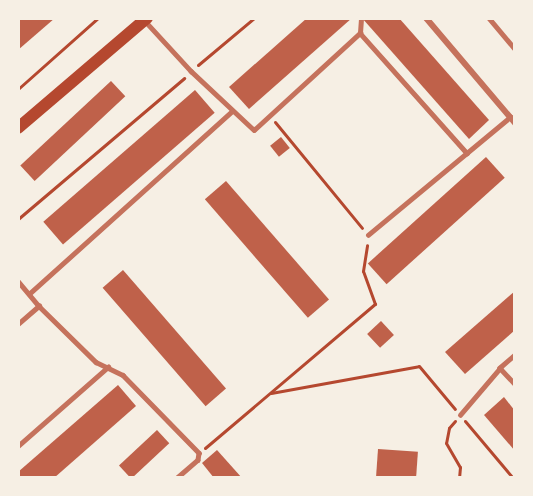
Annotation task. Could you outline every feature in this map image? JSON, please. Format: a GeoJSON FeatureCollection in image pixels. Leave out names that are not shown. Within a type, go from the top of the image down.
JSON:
{"type":"FeatureCollection","features":[{"type":"Feature","properties":{"kind":"main road"},"geometry":{"type":"LineString","coordinates":[[18,128],[145,19]]}},
{"type":"Feature","properties":{"kind":"street"},"geometry":{"type":"LineString","coordinates":[[427,18],[513,120]]}},
{"type":"Feature","properties":{"kind":"lane"},"geometry":{"type":"LineString","coordinates":[[145,19],[191,71],[254,130],[360,33],[361,18]]}},
{"type":"Feature","properties":{"kind":"lane"},"geometry":{"type":"LineString","coordinates":[[489,18],[515,49]]}},
{"type":"Feature","properties":{"kind":"lane"},"geometry":{"type":"LineString","coordinates":[[360,33],[467,153]]}},
{"type":"Feature","properties":{"kind":"lane"},"geometry":{"type":"LineString","coordinates":[[29,294],[232,111]]}},
{"type":"Feature","properties":{"kind":"lane"},"geometry":{"type":"LineString","coordinates":[[368,235],[467,153],[513,120]]}},
{"type":"Feature","properties":{"kind":"lane"},"geometry":{"type":"LineString","coordinates":[[18,281],[39,306],[96,362],[123,375],[199,453],[198,460],[177,478]]}},
{"type":"Feature","properties":{"kind":"lane"},"geometry":{"type":"LineString","coordinates":[[18,324],[39,306]]}},
{"type":"Feature","properties":{"kind":"lane"},"geometry":{"type":"LineString","coordinates":[[460,415],[515,355]]}},
{"type":"Feature","properties":{"kind":"lane"},"geometry":{"type":"LineString","coordinates":[[18,446],[108,367]]}},
{"type":"Feature","properties":{"kind":"lane"},"geometry":{"type":"LineString","coordinates":[[501,368],[515,384]]}},
{"type":"Feature","properties":{"kind":"path"},"geometry":{"type":"LineString","coordinates":[[18,88],[98,18]]}},
{"type":"Feature","properties":{"kind":"path"},"geometry":{"type":"LineString","coordinates":[[18,219],[254,18]]}},
{"type":"Feature","properties":{"kind":"path"},"geometry":{"type":"LineString","coordinates":[[199,453],[375,304],[363,272],[368,235],[269,116]]}},
{"type":"Feature","properties":{"kind":"path"},"geometry":{"type":"LineString","coordinates":[[269,393],[419,366],[513,478]]}},
{"type":"Feature","properties":{"kind":"path"},"geometry":{"type":"LineString","coordinates":[[459,478],[460,467],[446,443],[448,428],[460,415]]}},
{"type":"Feature","properties":{"kind":"building"},"geometry":{"type":"Polygon","coordinates":[[[18,18],[55,18],[18,50],[18,18]]]}},
{"type":"Feature","properties":{"kind":"building"},"geometry":{"type":"Polygon","coordinates":[[[307,18],[352,18],[249,109],[229,87],[307,18]]]}},
{"type":"Feature","properties":{"kind":"building"},"geometry":{"type":"Polygon","coordinates":[[[362,18],[399,18],[489,120],[469,139],[362,18]]]}},
{"type":"Feature","properties":{"kind":"building"},"geometry":{"type":"Polygon","coordinates":[[[111,81],[125,96],[35,181],[20,166],[111,81]]]}},
{"type":"Feature","properties":{"kind":"building"},"geometry":{"type":"Polygon","coordinates":[[[195,90],[215,113],[63,245],[43,222],[195,90]]]}},
{"type":"Feature","properties":{"kind":"building"},"geometry":{"type":"Polygon","coordinates":[[[281,137],[290,148],[279,157],[270,146],[281,137]]]}},
{"type":"Feature","properties":{"kind":"building"},"geometry":{"type":"Polygon","coordinates":[[[486,157],[505,178],[387,284],[368,263],[486,157]]]}},
{"type":"Feature","properties":{"kind":"building"},"geometry":{"type":"Polygon","coordinates":[[[226,181],[329,299],[308,318],[205,199],[226,181]]]}},
{"type":"Feature","properties":{"kind":"building"},"geometry":{"type":"Polygon","coordinates":[[[123,270],[226,388],[206,406],[103,288],[123,270]]]}},
{"type":"Feature","properties":{"kind":"building"},"geometry":{"type":"Polygon","coordinates":[[[515,291],[515,330],[465,374],[445,352],[515,291]]]}},
{"type":"Feature","properties":{"kind":"building"},"geometry":{"type":"Polygon","coordinates":[[[381,321],[394,335],[380,348],[367,334],[381,321]]]}},
{"type":"Feature","properties":{"kind":"building"},"geometry":{"type":"Polygon","coordinates":[[[118,385],[136,406],[54,478],[18,478],[18,472],[118,385]]]}},
{"type":"Feature","properties":{"kind":"building"},"geometry":{"type":"Polygon","coordinates":[[[504,397],[515,411],[515,451],[484,415],[504,397]]]}},
{"type":"Feature","properties":{"kind":"building"},"geometry":{"type":"Polygon","coordinates":[[[157,430],[169,443],[132,478],[119,465],[157,430]]]}},
{"type":"Feature","properties":{"kind":"building"},"geometry":{"type":"Polygon","coordinates":[[[378,449],[418,452],[416,478],[376,476],[378,449]]]}},
{"type":"Feature","properties":{"kind":"building"},"geometry":{"type":"Polygon","coordinates":[[[217,450],[242,478],[214,478],[202,463],[217,450]]]}}]}
